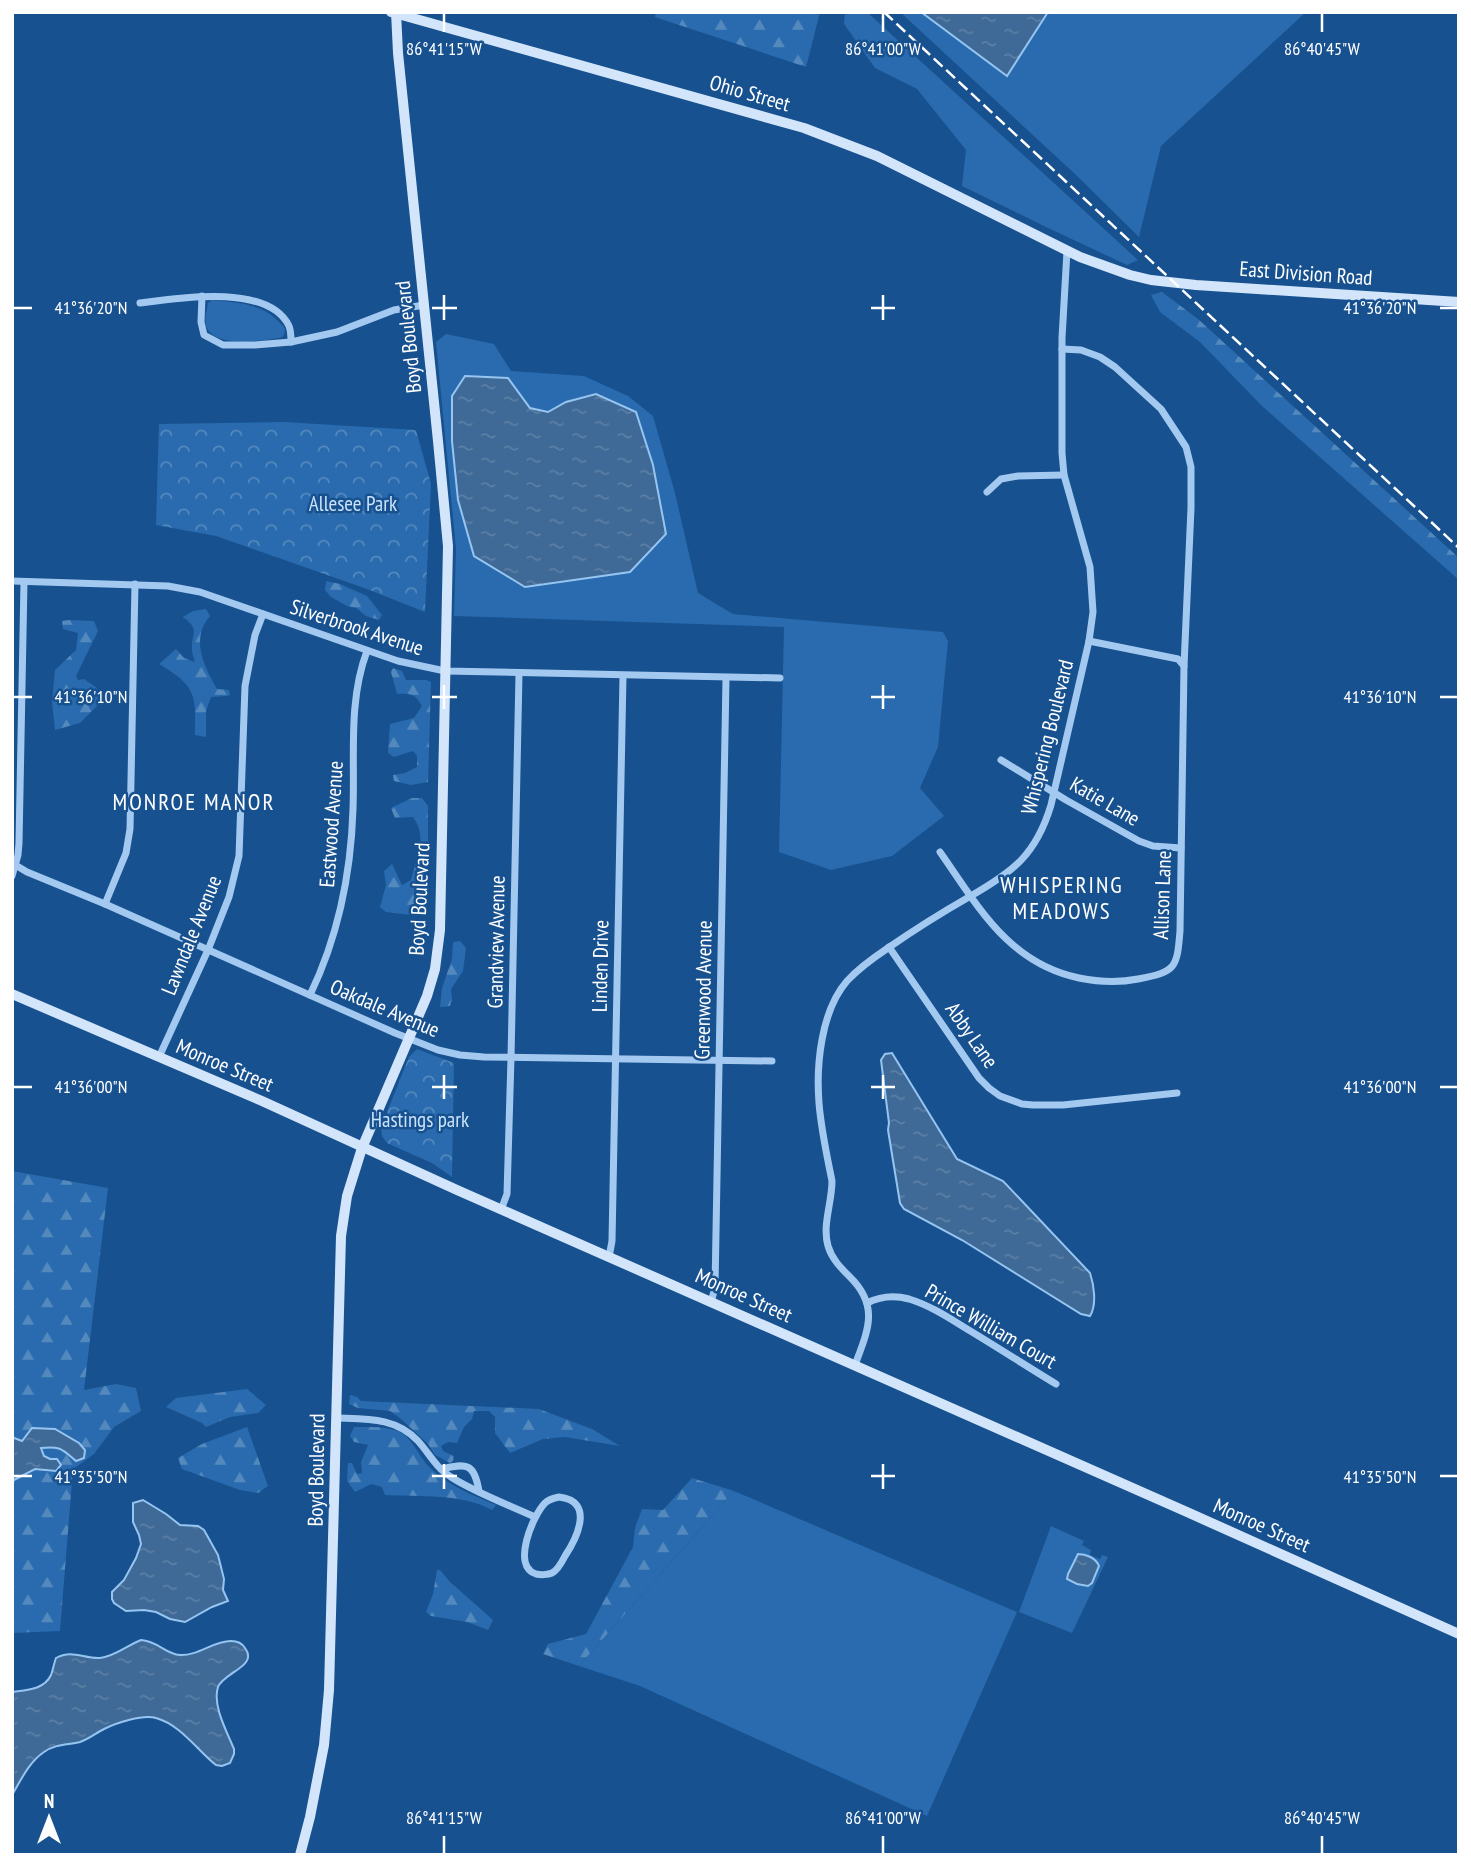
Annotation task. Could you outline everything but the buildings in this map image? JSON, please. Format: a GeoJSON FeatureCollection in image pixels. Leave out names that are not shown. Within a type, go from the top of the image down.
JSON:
{"type":"FeatureCollection","features":[{"type":"Feature","properties":{"kind":"street","name":"Ohio Street"},"geometry":{"type":"LineString","coordinates":[[395,13],[804,128],[877,156],[1080,257]]}},
{"type":"Feature","properties":{"kind":"street","name":"Boyd Boulevard"},"geometry":{"type":"LineString","coordinates":[[300,1855],[324,1745],[327,1717],[341,1236],[347,1196],[362,1148],[430,987],[440,930],[448,546],[395,13]]}},
{"type":"Feature","properties":{"kind":"street","name":"Whispering Boulevard"},"geometry":{"type":"LineString","coordinates":[[867,1303],[866,1296],[832,1256],[826,1236],[832,1181],[818,1102],[819,1049],[824,1027],[839,991],[859,968],[923,924],[1004,876],[1023,859],[1044,825],[1067,742],[1093,612],[1090,567],[1064,475],[1061,436],[1067,251]]}},
{"type":"Feature","properties":{"kind":"street","name":"East Division Road"},"geometry":{"type":"LineString","coordinates":[[1080,257],[1112,270],[1151,280],[1459,302]]}},
{"type":"Feature","properties":{"kind":"street"},"geometry":{"type":"LineString","coordinates":[[140,303],[220,295],[246,300],[272,309],[284,320],[289,328],[291,342]]}},
{"type":"Feature","properties":{"kind":"street"},"geometry":{"type":"LineString","coordinates":[[202,296],[201,322],[204,335],[223,345],[291,342],[337,331],[394,310],[424,305]]}},
{"type":"Feature","properties":{"kind":"street","name":"Allison Lane"},"geometry":{"type":"LineString","coordinates":[[971,896],[1004,939],[1018,951],[1055,971],[1102,981],[1126,982],[1169,970],[1178,958],[1191,467],[1186,447],[1161,409],[1115,367],[1100,357],[1082,351],[1062,349]]}},
{"type":"Feature","properties":{"kind":"street"},"geometry":{"type":"LineString","coordinates":[[987,492],[1001,479],[1064,475]]}},
{"type":"Feature","properties":{"kind":"street","name":"Silverbrook Avenue"},"geometry":{"type":"LineString","coordinates":[[12,582],[135,584],[185,588],[398,662],[445,671],[780,678]]}},
{"type":"Feature","properties":{"kind":"street"},"geometry":{"type":"LineString","coordinates":[[12,876],[19,843],[24,582]]}},
{"type":"Feature","properties":{"kind":"street"},"geometry":{"type":"LineString","coordinates":[[105,904],[125,853],[130,829],[135,584]]}},
{"type":"Feature","properties":{"kind":"street","name":"Lawndale Avenue"},"geometry":{"type":"LineString","coordinates":[[159,1057],[208,950],[229,897],[239,856],[245,686],[255,635],[263,614]]}},
{"type":"Feature","properties":{"kind":"street"},"geometry":{"type":"LineString","coordinates":[[1089,641],[1178,659],[1184,666]]}},
{"type":"Feature","properties":{"kind":"street","name":"Eastwood Avenue"},"geometry":{"type":"LineString","coordinates":[[310,995],[341,910],[352,847],[356,690],[368,651]]}},
{"type":"Feature","properties":{"kind":"street","name":"Grandview Avenue"},"geometry":{"type":"LineString","coordinates":[[501,1210],[507,1194],[519,674]]}},
{"type":"Feature","properties":{"kind":"street","name":"Linden Drive"},"geometry":{"type":"LineString","coordinates":[[609,1256],[612,1241],[623,676]]}},
{"type":"Feature","properties":{"kind":"street","name":"Greenwood Avenue"},"geometry":{"type":"LineString","coordinates":[[711,1302],[715,1288],[726,678]]}},
{"type":"Feature","properties":{"kind":"street","name":"Katie Lane"},"geometry":{"type":"LineString","coordinates":[[1001,760],[1139,841],[1154,847],[1181,848]]}},
{"type":"Feature","properties":{"kind":"street"},"geometry":{"type":"LineString","coordinates":[[940,852],[971,896]]}},
{"type":"Feature","properties":{"kind":"street","name":"Oakdale Avenue"},"geometry":{"type":"LineString","coordinates":[[14,864],[409,1038],[460,1055],[772,1061]]}},
{"type":"Feature","properties":{"kind":"street","name":"Abby Lane"},"geometry":{"type":"LineString","coordinates":[[889,947],[979,1078],[1000,1096],[1023,1104],[1046,1106],[1177,1093]]}},
{"type":"Feature","properties":{"kind":"street","name":"Monroe Street"},"geometry":{"type":"LineString","coordinates":[[12,994],[262,1101],[501,1210],[1459,1634]]}},
{"type":"Feature","properties":{"kind":"street","name":"Prince William Court"},"geometry":{"type":"LineString","coordinates":[[867,1303],[881,1297],[908,1298],[942,1314],[1056,1384]]}},
{"type":"Feature","properties":{"kind":"street"},"geometry":{"type":"LineString","coordinates":[[855,1365],[869,1317],[867,1303]]}},
{"type":"Feature","properties":{"kind":"street"},"geometry":{"type":"LineString","coordinates":[[337,1418],[377,1420],[403,1427],[418,1441],[431,1460],[451,1477],[535,1517]]}},
{"type":"Feature","properties":{"kind":"street"},"geometry":{"type":"LineString","coordinates":[[441,1469],[464,1465],[471,1468],[477,1477],[479,1491]]}},
{"type":"Feature","properties":{"kind":"street"},"geometry":{"type":"LineString","coordinates":[[559,1497],[566,1497],[578,1507],[580,1516],[577,1535],[553,1572],[535,1574],[524,1558],[535,1517],[544,1504],[559,1497]]}},
{"type":"Feature","properties":{"kind":"green space"},"geometry":{"type":"Polygon","coordinates":[[[656,12],[820,12],[806,67],[655,17],[656,12]]]}},
{"type":"Feature","properties":{"kind":"green space"},"geometry":{"type":"Polygon","coordinates":[[[845,12],[867,12],[1138,260],[1127,265],[962,186],[966,150],[917,89],[875,68],[844,24],[845,12]]]}},
{"type":"Feature","properties":{"kind":"green space"},"geometry":{"type":"Polygon","coordinates":[[[900,12],[921,12],[1006,75],[1048,12],[1306,12],[1161,146],[1139,237],[900,12]]]}},
{"type":"Feature","properties":{"kind":"green space"},"geometry":{"type":"Polygon","coordinates":[[[1162,292],[1198,319],[1459,558],[1459,580],[1262,406],[1200,342],[1160,312],[1151,295],[1162,292]]]}},
{"type":"Feature","properties":{"kind":"green space"},"geometry":{"type":"Polygon","coordinates":[[[212,300],[249,305],[265,311],[283,326],[283,337],[240,342],[218,338],[210,333],[205,323],[208,303],[212,300]]]}},
{"type":"Feature","properties":{"kind":"green space"},"geometry":{"type":"Polygon","coordinates":[[[446,334],[494,344],[511,371],[584,376],[628,396],[653,416],[675,493],[698,593],[733,614],[943,632],[948,641],[938,747],[920,788],[944,816],[892,856],[831,870],[779,852],[784,627],[454,616],[456,549],[436,342],[446,334]],[[508,378],[452,396],[452,441],[458,500],[666,534],[653,465],[636,412],[566,402],[548,412],[530,408],[508,378]]]}},
{"type":"Feature","properties":{"kind":"green space","name":"Allesee Park"},"geometry":{"type":"Polygon","coordinates":[[[284,422],[416,430],[431,484],[425,612],[216,536],[156,525],[159,424],[284,422]]]}},
{"type":"Feature","properties":{"kind":"green space"},"geometry":{"type":"Polygon","coordinates":[[[326,581],[367,596],[382,615],[379,620],[331,597],[325,590],[326,581]]]}},
{"type":"Feature","properties":{"kind":"green space"},"geometry":{"type":"Polygon","coordinates":[[[206,609],[210,616],[201,634],[201,652],[217,689],[229,690],[230,695],[211,697],[206,711],[206,737],[195,735],[194,700],[187,685],[159,664],[176,649],[184,658],[195,662],[192,650],[194,632],[192,625],[183,617],[193,611],[206,609]]]}},
{"type":"Feature","properties":{"kind":"green space"},"geometry":{"type":"Polygon","coordinates":[[[62,621],[94,621],[98,631],[76,676],[78,680],[84,679],[97,688],[99,704],[80,723],[55,730],[52,702],[55,670],[76,650],[78,633],[63,629],[62,621]]]}},
{"type":"Feature","properties":{"kind":"green space"},"geometry":{"type":"Polygon","coordinates":[[[393,668],[402,671],[406,680],[431,682],[428,782],[411,785],[394,781],[393,775],[417,767],[417,756],[413,751],[394,757],[388,753],[390,724],[414,718],[422,706],[412,695],[397,694],[391,672],[393,668]]]}},
{"type":"Feature","properties":{"kind":"green space"},"geometry":{"type":"Polygon","coordinates":[[[412,798],[422,798],[428,806],[428,895],[421,907],[411,915],[386,912],[380,907],[386,885],[384,871],[392,864],[402,885],[411,880],[416,864],[421,840],[417,825],[413,817],[395,818],[391,808],[412,798]]]}},
{"type":"Feature","properties":{"kind":"green space"},"geometry":{"type":"Polygon","coordinates":[[[460,941],[466,948],[463,971],[451,989],[450,1006],[440,1007],[442,988],[452,959],[453,942],[460,941]]]}},
{"type":"Feature","properties":{"kind":"green space","name":"Hastings park"},"geometry":{"type":"Polygon","coordinates":[[[417,1049],[454,1063],[452,1177],[432,1163],[387,1143],[382,1136],[381,1127],[409,1057],[417,1049]]]}},
{"type":"Feature","properties":{"kind":"green space"},"geometry":{"type":"Polygon","coordinates":[[[12,1171],[108,1188],[84,1390],[116,1384],[136,1388],[141,1411],[114,1427],[94,1454],[73,1469],[60,1631],[12,1633],[12,1171]]]}},
{"type":"Feature","properties":{"kind":"green space"},"geometry":{"type":"Polygon","coordinates":[[[247,1389],[266,1405],[258,1413],[230,1417],[206,1427],[166,1407],[176,1398],[247,1389]]]}},
{"type":"Feature","properties":{"kind":"green space"},"geometry":{"type":"Polygon","coordinates":[[[350,1395],[361,1401],[539,1409],[592,1429],[620,1446],[565,1437],[543,1439],[510,1453],[495,1433],[495,1417],[489,1411],[474,1411],[457,1443],[448,1442],[441,1446],[443,1451],[454,1456],[450,1463],[435,1455],[428,1444],[390,1411],[358,1408],[349,1404],[350,1395]]]}},
{"type":"Feature","properties":{"kind":"green space"},"geometry":{"type":"Polygon","coordinates":[[[247,1427],[268,1486],[258,1493],[240,1490],[182,1469],[178,1458],[202,1444],[247,1427]]]}},
{"type":"Feature","properties":{"kind":"green space"},"geometry":{"type":"Polygon","coordinates":[[[354,1427],[398,1431],[408,1438],[426,1464],[437,1474],[461,1490],[496,1505],[492,1510],[453,1498],[385,1495],[382,1487],[371,1484],[355,1492],[347,1481],[348,1463],[352,1463],[357,1474],[362,1473],[361,1462],[368,1445],[354,1442],[350,1436],[354,1427]]]}},
{"type":"Feature","properties":{"kind":"green space"},"geometry":{"type":"Polygon","coordinates":[[[692,1478],[734,1491],[579,1666],[543,1654],[548,1644],[586,1634],[633,1547],[635,1528],[642,1509],[663,1510],[692,1478]]]}},
{"type":"Feature","properties":{"kind":"green space"},"geometry":{"type":"Polygon","coordinates":[[[734,1491],[1017,1612],[927,1816],[640,1686],[579,1666],[734,1491]]]}},
{"type":"Feature","properties":{"kind":"green space"},"geometry":{"type":"Polygon","coordinates":[[[1051,1526],[1084,1541],[1082,1545],[1091,1550],[1090,1555],[1100,1559],[1102,1555],[1108,1557],[1072,1633],[1019,1612],[1051,1526]]]}},
{"type":"Feature","properties":{"kind":"green space"},"geometry":{"type":"Polygon","coordinates":[[[437,1570],[493,1620],[488,1630],[467,1622],[431,1616],[426,1612],[433,1594],[437,1570]]]}},
{"type":"Feature","properties":{"kind":"water"},"geometry":{"type":"Polygon","coordinates":[[[921,12],[1048,12],[1007,76],[921,12]]]}},
{"type":"Feature","properties":{"kind":"water"},"geometry":{"type":"Polygon","coordinates":[[[465,376],[508,378],[530,408],[548,412],[566,402],[596,394],[636,412],[653,465],[666,534],[630,572],[525,587],[474,556],[458,500],[452,441],[452,396],[465,376]]]}},
{"type":"Feature","properties":{"kind":"water"},"geometry":{"type":"Polygon","coordinates":[[[892,1053],[957,1159],[1003,1181],[1090,1273],[1094,1301],[1090,1316],[1081,1314],[962,1240],[904,1209],[900,1203],[888,1130],[881,1060],[885,1054],[892,1053]]]}},
{"type":"Feature","properties":{"kind":"water"},"geometry":{"type":"Polygon","coordinates":[[[32,1428],[55,1429],[79,1443],[85,1450],[84,1458],[76,1461],[61,1449],[41,1448],[44,1456],[57,1459],[61,1465],[56,1471],[35,1469],[12,1481],[12,1435],[22,1441],[32,1428]]]}},
{"type":"Feature","properties":{"kind":"water"},"geometry":{"type":"Polygon","coordinates":[[[143,1500],[180,1525],[198,1526],[204,1530],[218,1555],[224,1579],[223,1590],[228,1601],[185,1622],[156,1612],[126,1611],[114,1603],[112,1592],[124,1580],[141,1544],[133,1522],[133,1503],[143,1500]]]}},
{"type":"Feature","properties":{"kind":"water"},"geometry":{"type":"Polygon","coordinates":[[[1078,1554],[1090,1557],[1099,1566],[1088,1586],[1067,1579],[1078,1554]]]}},
{"type":"Feature","properties":{"kind":"water"},"geometry":{"type":"Polygon","coordinates":[[[141,1640],[180,1655],[224,1642],[235,1641],[244,1646],[248,1654],[247,1660],[221,1682],[217,1694],[221,1718],[234,1749],[230,1763],[216,1765],[181,1732],[165,1721],[151,1717],[137,1718],[109,1727],[80,1742],[48,1749],[30,1766],[12,1795],[12,1692],[44,1684],[51,1675],[56,1658],[62,1655],[105,1657],[141,1640]]]}},
{"type":"Feature","properties":{"kind":"railway"},"geometry":{"type":"LineString","coordinates":[[884,12],[1459,548]]}},
{"type":"Feature","properties":{"kind":"district","name":"MONROE MANOR"},"geometry":{"type":"Point","coordinates":[194,801]}},
{"type":"Feature","properties":{"kind":"district","name":"WHISPERING MEADOWS"},"geometry":{"type":"Point","coordinates":[1062,897]}}]}
